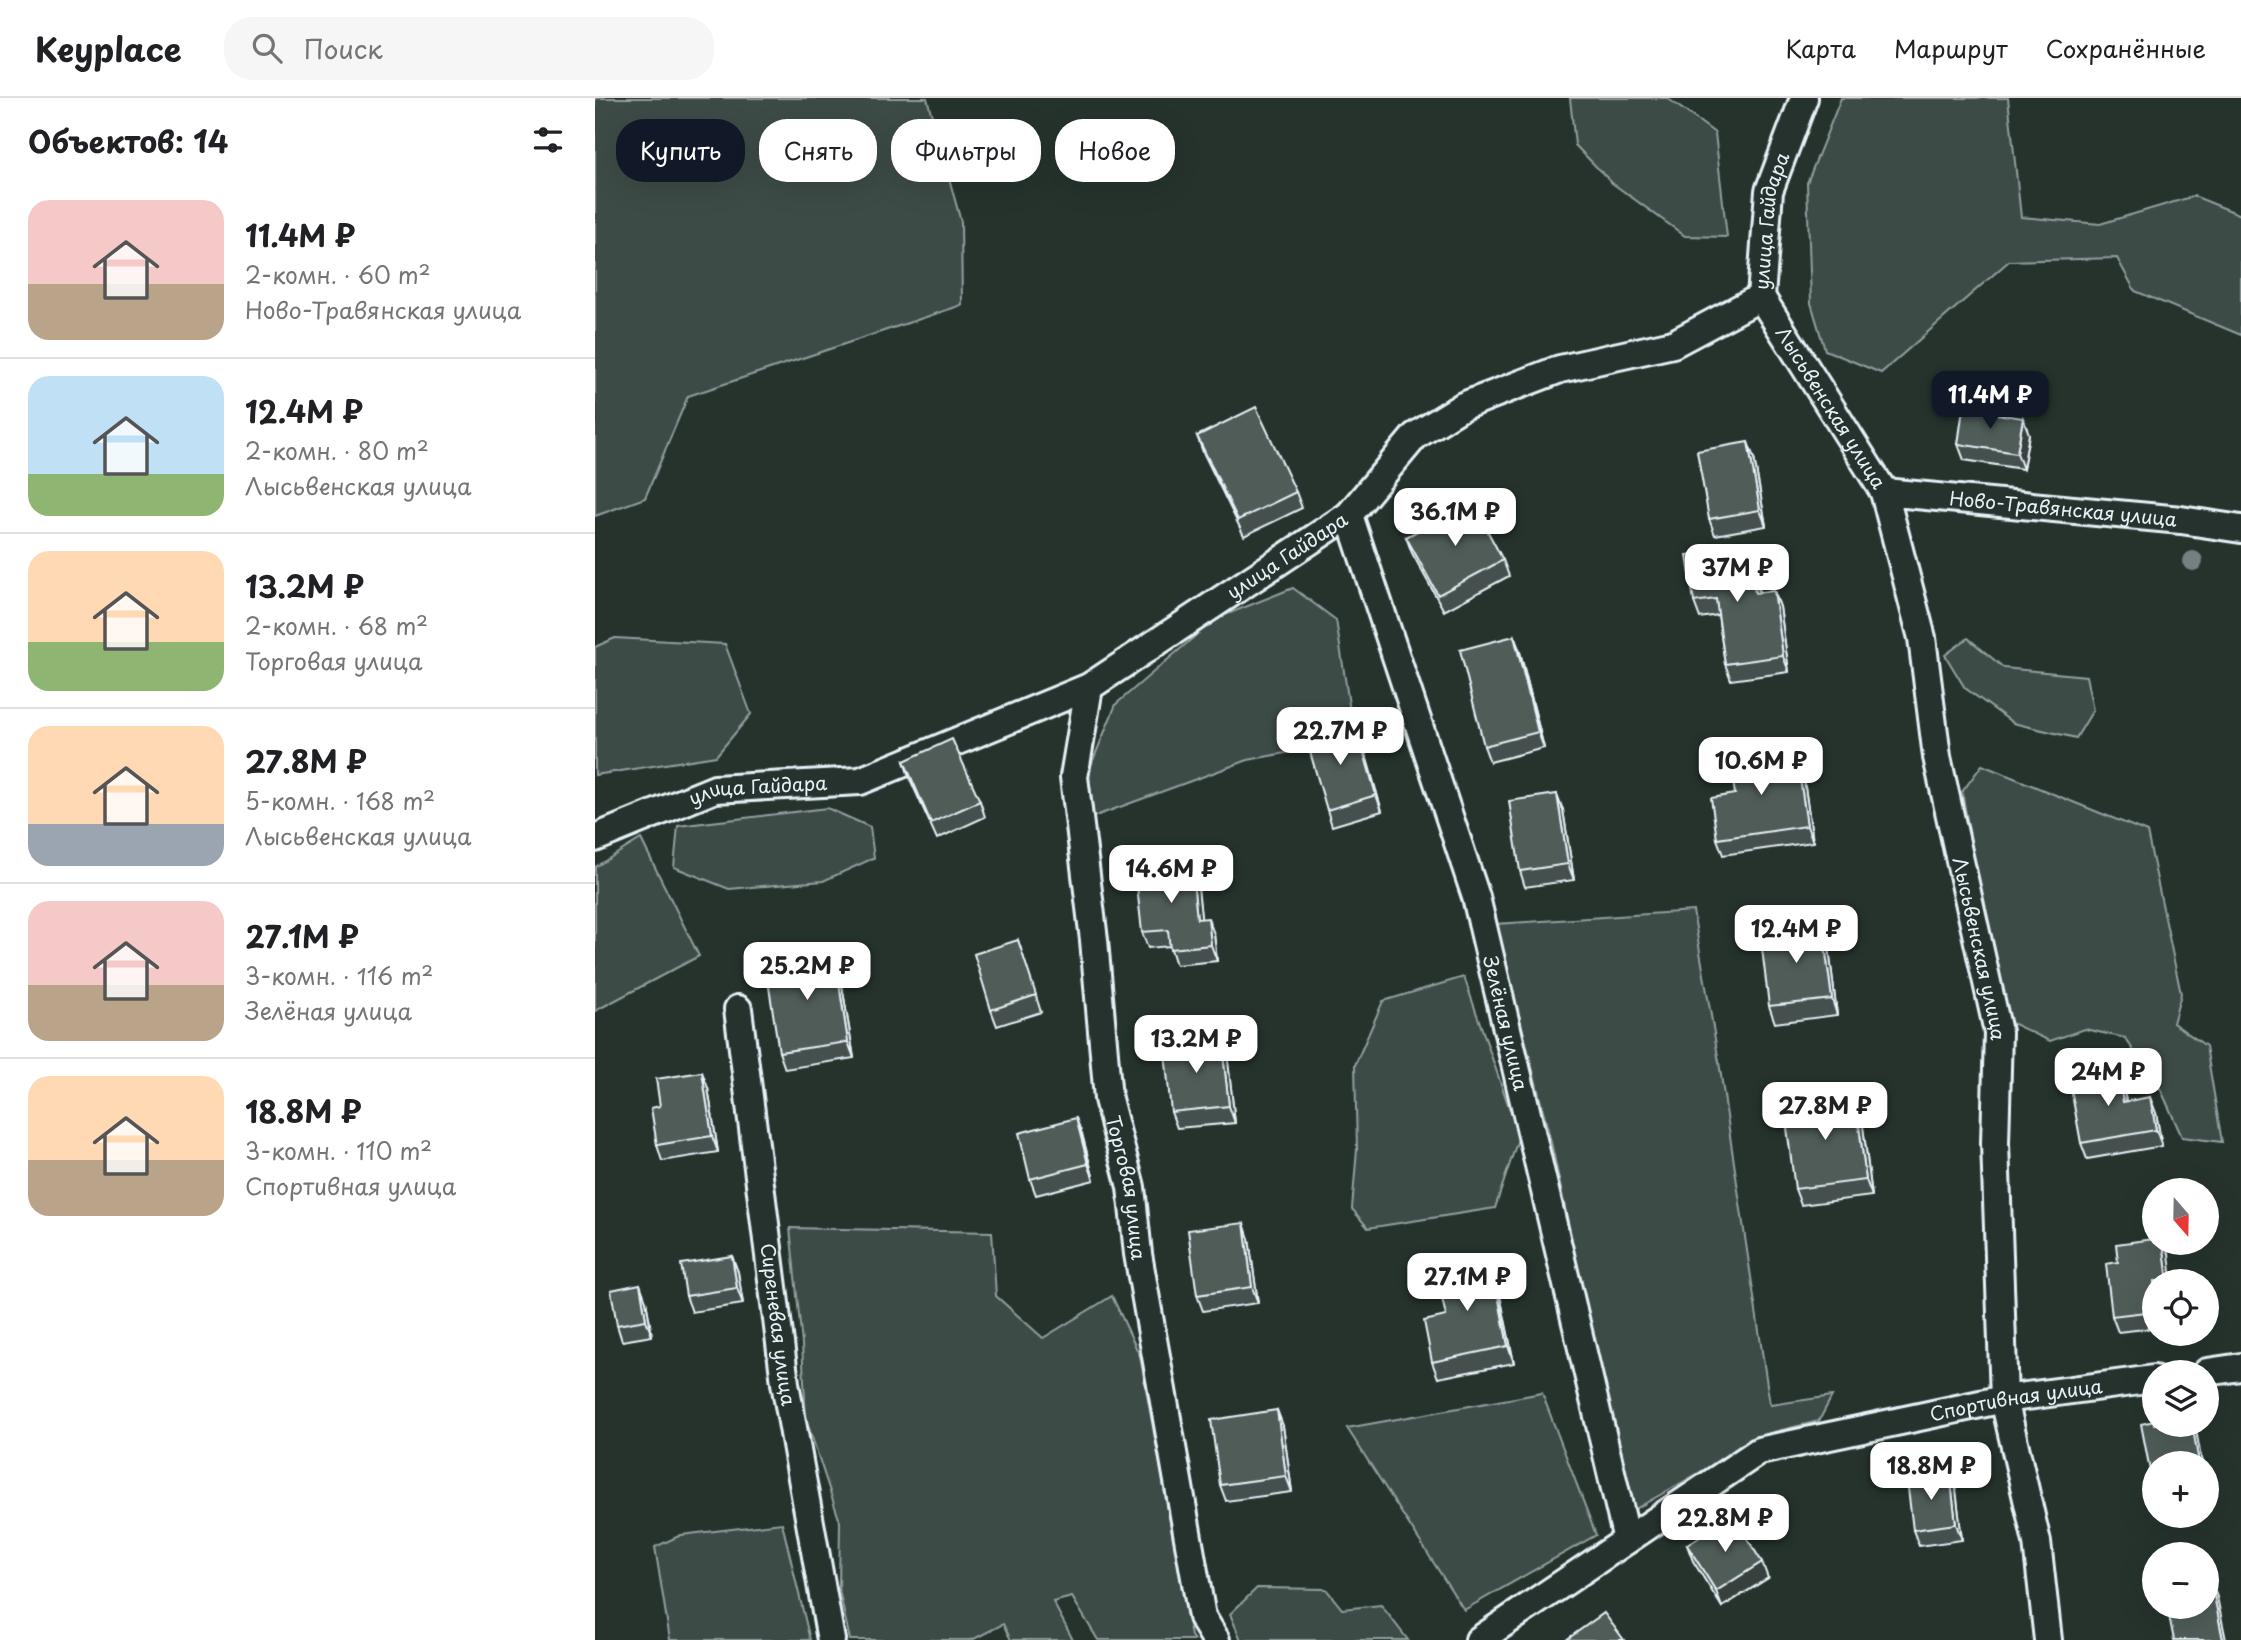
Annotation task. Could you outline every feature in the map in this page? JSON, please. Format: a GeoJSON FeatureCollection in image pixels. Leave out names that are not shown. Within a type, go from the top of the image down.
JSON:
{"type":"FeatureCollection","features":[{"type":"Feature","properties":{"kind":"street","name":"улица Гайдара"},"geometry":{"type":"LineString","coordinates":[[595,838],[715,789],[860,781],[1089,687],[1349,515],[1415,436],[1463,406],[1560,369],[1672,344],[1761,297],[1769,191],[1804,98]]}},
{"type":"Feature","properties":{"kind":"street","name":"Лысьвенская улица"},"geometry":{"type":"LineString","coordinates":[[1761,297],[1884,492],[1922,638],[1937,757],[1998,1032],[1995,1143],[2004,1399],[2038,1542],[2049,1640]]}},
{"type":"Feature","properties":{"kind":"street","name":"Ново-Травянская улица"},"geometry":{"type":"LineString","coordinates":[[1884,492],[2181,520],[2241,529]]}},
{"type":"Feature","properties":{"kind":"street","name":"Зелёная улица"},"geometry":{"type":"LineString","coordinates":[[1349,515],[1476,897],[1627,1540]]}},
{"type":"Feature","properties":{"kind":"street","name":"Торговая улица"},"geometry":{"type":"LineString","coordinates":[[1089,687],[1074,777],[1094,940],[1108,1099],[1131,1187],[1138,1254],[1202,1617],[1216,1640]]}},
{"type":"Feature","properties":{"kind":"street","name":"Сиреневая улица"},"geometry":{"type":"LineString","coordinates":[[738,1009],[785,1383],[831,1640]]}},
{"type":"Feature","properties":{"kind":"street"},"geometry":{"type":"LineString","coordinates":[[2219,1370],[2241,1367]]}},
{"type":"Feature","properties":{"kind":"street","name":"Спортивная улица"},"geometry":{"type":"LineString","coordinates":[[1479,1640],[1759,1451],[2004,1399],[2142,1381]]}},
{"type":"Feature","properties":{"kind":"shaded area"},"geometry":{"type":"Polygon","coordinates":[[[595,98],[927,98],[933,119],[891,119],[891,182],[950,182],[961,222],[962,305],[688,396],[645,498],[595,516],[595,98]]]}},
{"type":"Feature","properties":{"kind":"shaded area"},"geometry":{"type":"Polygon","coordinates":[[[1570,98],[1667,98],[1715,133],[1727,237],[1685,236],[1612,183],[1575,145],[1570,98]]]}},
{"type":"Feature","properties":{"kind":"shaded area"},"geometry":{"type":"Polygon","coordinates":[[[1841,98],[2008,98],[2021,217],[2100,224],[2194,196],[2241,215],[2241,335],[2135,291],[2117,258],[2009,261],[1881,373],[1825,350],[1811,303],[1807,183],[1841,98]]]}},
{"type":"Feature","properties":{"kind":"shaded area"},"geometry":{"type":"Polygon","coordinates":[[[1293,588],[1336,620],[1351,717],[1317,747],[1248,760],[1090,818],[1089,770],[1116,704],[1215,619],[1293,588]]]}},
{"type":"Feature","properties":{"kind":"shaded area"},"geometry":{"type":"Polygon","coordinates":[[[615,638],[725,644],[751,714],[716,756],[595,775],[595,647],[615,638]]]}},
{"type":"Feature","properties":{"kind":"shaded area"},"geometry":{"type":"Polygon","coordinates":[[[1968,638],[2004,668],[2086,676],[2093,710],[2076,738],[2013,723],[1965,688],[1945,655],[1968,638]]]}},
{"type":"Feature","properties":{"kind":"shaded area"},"geometry":{"type":"Polygon","coordinates":[[[1982,765],[2147,832],[2181,994],[2173,1023],[2206,1046],[2222,1142],[2182,1137],[2161,1090],[2125,1038],[2085,1029],[2050,1041],[2003,1019],[1962,792],[1982,765]]]}},
{"type":"Feature","properties":{"kind":"shaded area"},"geometry":{"type":"Polygon","coordinates":[[[827,808],[870,827],[874,858],[823,881],[729,889],[674,867],[678,826],[827,808]]]}},
{"type":"Feature","properties":{"kind":"shaded area"},"geometry":{"type":"Polygon","coordinates":[[[641,839],[699,956],[595,1011],[595,867],[641,839]]]}},
{"type":"Feature","properties":{"kind":"shaded area"},"geometry":{"type":"Polygon","coordinates":[[[1693,911],[1719,1062],[1770,1405],[1832,1396],[1819,1421],[1769,1433],[1630,1512],[1551,1142],[1496,924],[1693,911]]]}},
{"type":"Feature","properties":{"kind":"shaded area"},"geometry":{"type":"Polygon","coordinates":[[[1464,977],[1519,1136],[1495,1208],[1368,1228],[1352,1209],[1357,1149],[1355,1065],[1383,1001],[1464,977]]]}},
{"type":"Feature","properties":{"kind":"shaded area"},"geometry":{"type":"Polygon","coordinates":[[[790,1228],[992,1232],[996,1296],[1043,1338],[1112,1296],[1140,1356],[1191,1636],[1194,1640],[1098,1640],[1072,1597],[1053,1602],[1073,1640],[1011,1640],[1003,1624],[972,1640],[850,1640],[839,1590],[840,1522],[806,1419],[802,1344],[790,1228]]]}},
{"type":"Feature","properties":{"kind":"shaded area"},"geometry":{"type":"Polygon","coordinates":[[[1542,1393],[1596,1535],[1464,1610],[1347,1428],[1542,1393]]]}},
{"type":"Feature","properties":{"kind":"shaded area"},"geometry":{"type":"Polygon","coordinates":[[[782,1523],[810,1640],[670,1640],[655,1547],[681,1535],[782,1523]]]}},
{"type":"Feature","properties":{"kind":"shaded area"},"geometry":{"type":"Polygon","coordinates":[[[1257,1588],[1326,1589],[1342,1609],[1381,1605],[1408,1640],[1241,1640],[1230,1614],[1257,1588]]]}},
{"type":"Feature","properties":{"kind":"building"},"geometry":{"type":"Polygon","coordinates":[[[1256,407],[1296,492],[1238,520],[1197,436],[1256,407]]]}},
{"type":"Feature","properties":{"kind":"building"},"geometry":{"type":"Polygon","coordinates":[[[1963,409],[2023,418],[2017,453],[1958,444],[1963,409]]]}},
{"type":"Feature","properties":{"kind":"building"},"geometry":{"type":"Polygon","coordinates":[[[1748,442],[1760,510],[1709,519],[1697,451],[1748,442]]]}},
{"type":"Feature","properties":{"kind":"building"},"geometry":{"type":"Polygon","coordinates":[[[1472,502],[1503,560],[1438,595],[1406,537],[1472,502]]]}},
{"type":"Feature","properties":{"kind":"building"},"geometry":{"type":"Polygon","coordinates":[[[1748,546],[1755,593],[1774,591],[1783,656],[1725,664],[1716,599],[1694,602],[1687,555],[1748,546]]]}},
{"type":"Feature","properties":{"kind":"building"},"geometry":{"type":"Polygon","coordinates":[[[1514,636],[1538,732],[1484,746],[1460,650],[1514,636]]]}},
{"type":"Feature","properties":{"kind":"building"},"geometry":{"type":"Polygon","coordinates":[[[1336,726],[1339,737],[1358,732],[1376,795],[1327,810],[1305,735],[1336,726]]]}},
{"type":"Feature","properties":{"kind":"building"},"geometry":{"type":"Polygon","coordinates":[[[952,739],[980,801],[931,823],[904,761],[952,739]]]}},
{"type":"Feature","properties":{"kind":"building"},"geometry":{"type":"Polygon","coordinates":[[[1796,751],[1807,826],[1717,839],[1711,798],[1735,794],[1730,761],[1796,751]]]}},
{"type":"Feature","properties":{"kind":"building"},"geometry":{"type":"Polygon","coordinates":[[[1557,794],[1568,864],[1520,871],[1509,801],[1557,794]]]}},
{"type":"Feature","properties":{"kind":"building"},"geometry":{"type":"Polygon","coordinates":[[[1191,862],[1197,919],[1208,918],[1211,945],[1170,949],[1168,930],[1142,932],[1135,868],[1191,862]]]}},
{"type":"Feature","properties":{"kind":"building"},"geometry":{"type":"Polygon","coordinates":[[[1822,923],[1832,999],[1769,1006],[1760,932],[1822,923]]]}},
{"type":"Feature","properties":{"kind":"building"},"geometry":{"type":"Polygon","coordinates":[[[1018,940],[1036,995],[991,1010],[974,954],[1018,940]]]}},
{"type":"Feature","properties":{"kind":"building"},"geometry":{"type":"Polygon","coordinates":[[[834,951],[848,1042],[779,1052],[765,961],[834,951]]]}},
{"type":"Feature","properties":{"kind":"building"},"geometry":{"type":"Polygon","coordinates":[[[1221,1037],[1229,1106],[1171,1112],[1164,1043],[1221,1037]]]}},
{"type":"Feature","properties":{"kind":"building"},"geometry":{"type":"Polygon","coordinates":[[[2117,1069],[2123,1102],[2150,1097],[2156,1130],[2081,1143],[2069,1078],[2117,1069]]]}},
{"type":"Feature","properties":{"kind":"building"},"geometry":{"type":"Polygon","coordinates":[[[702,1072],[712,1136],[657,1145],[651,1108],[660,1106],[656,1079],[702,1072]]]}},
{"type":"Feature","properties":{"kind":"building"},"geometry":{"type":"Polygon","coordinates":[[[1855,1095],[1866,1180],[1795,1189],[1784,1105],[1855,1095]]]}},
{"type":"Feature","properties":{"kind":"building"},"geometry":{"type":"Polygon","coordinates":[[[1076,1118],[1088,1164],[1030,1179],[1019,1133],[1076,1118]]]}},
{"type":"Feature","properties":{"kind":"building"},"geometry":{"type":"Polygon","coordinates":[[[1244,1223],[1252,1287],[1197,1295],[1188,1230],[1244,1223]]]}},
{"type":"Feature","properties":{"kind":"building"},"geometry":{"type":"Polygon","coordinates":[[[2142,1241],[2142,1255],[2165,1255],[2166,1269],[2142,1269],[2142,1312],[2112,1316],[2106,1264],[2118,1262],[2116,1244],[2142,1241]]]}},
{"type":"Feature","properties":{"kind":"building"},"geometry":{"type":"Polygon","coordinates":[[[732,1256],[737,1288],[686,1296],[681,1264],[732,1256]]]}},
{"type":"Feature","properties":{"kind":"building"},"geometry":{"type":"Polygon","coordinates":[[[1491,1260],[1508,1346],[1432,1362],[1424,1321],[1446,1316],[1436,1271],[1491,1260]]]}},
{"type":"Feature","properties":{"kind":"building"},"geometry":{"type":"Polygon","coordinates":[[[640,1284],[646,1320],[617,1325],[611,1290],[640,1284]]]}},
{"type":"Feature","properties":{"kind":"building"},"geometry":{"type":"Polygon","coordinates":[[[1277,1410],[1286,1476],[1220,1485],[1211,1420],[1277,1410]]]}},
{"type":"Feature","properties":{"kind":"building"},"geometry":{"type":"Polygon","coordinates":[[[2144,1437],[2194,1437],[2197,1451],[2146,1451],[2144,1437]]]}},
{"type":"Feature","properties":{"kind":"building"},"geometry":{"type":"Polygon","coordinates":[[[1950,1474],[1956,1524],[1913,1530],[1907,1480],[1950,1474]]]}},
{"type":"Feature","properties":{"kind":"building"},"geometry":{"type":"Polygon","coordinates":[[[1733,1516],[1762,1562],[1716,1591],[1687,1545],[1733,1516]]]}},
{"type":"Feature","properties":{"kind":"building"},"geometry":{"type":"Polygon","coordinates":[[[1604,1613],[1624,1640],[1566,1640],[1604,1613]]]}},
{"type":"Feature","properties":{"kind":"building"},"geometry":{"type":"Polygon","coordinates":[[[2170,1619],[2219,1619],[2223,1640],[2174,1640],[2170,1619]]]}}]}
